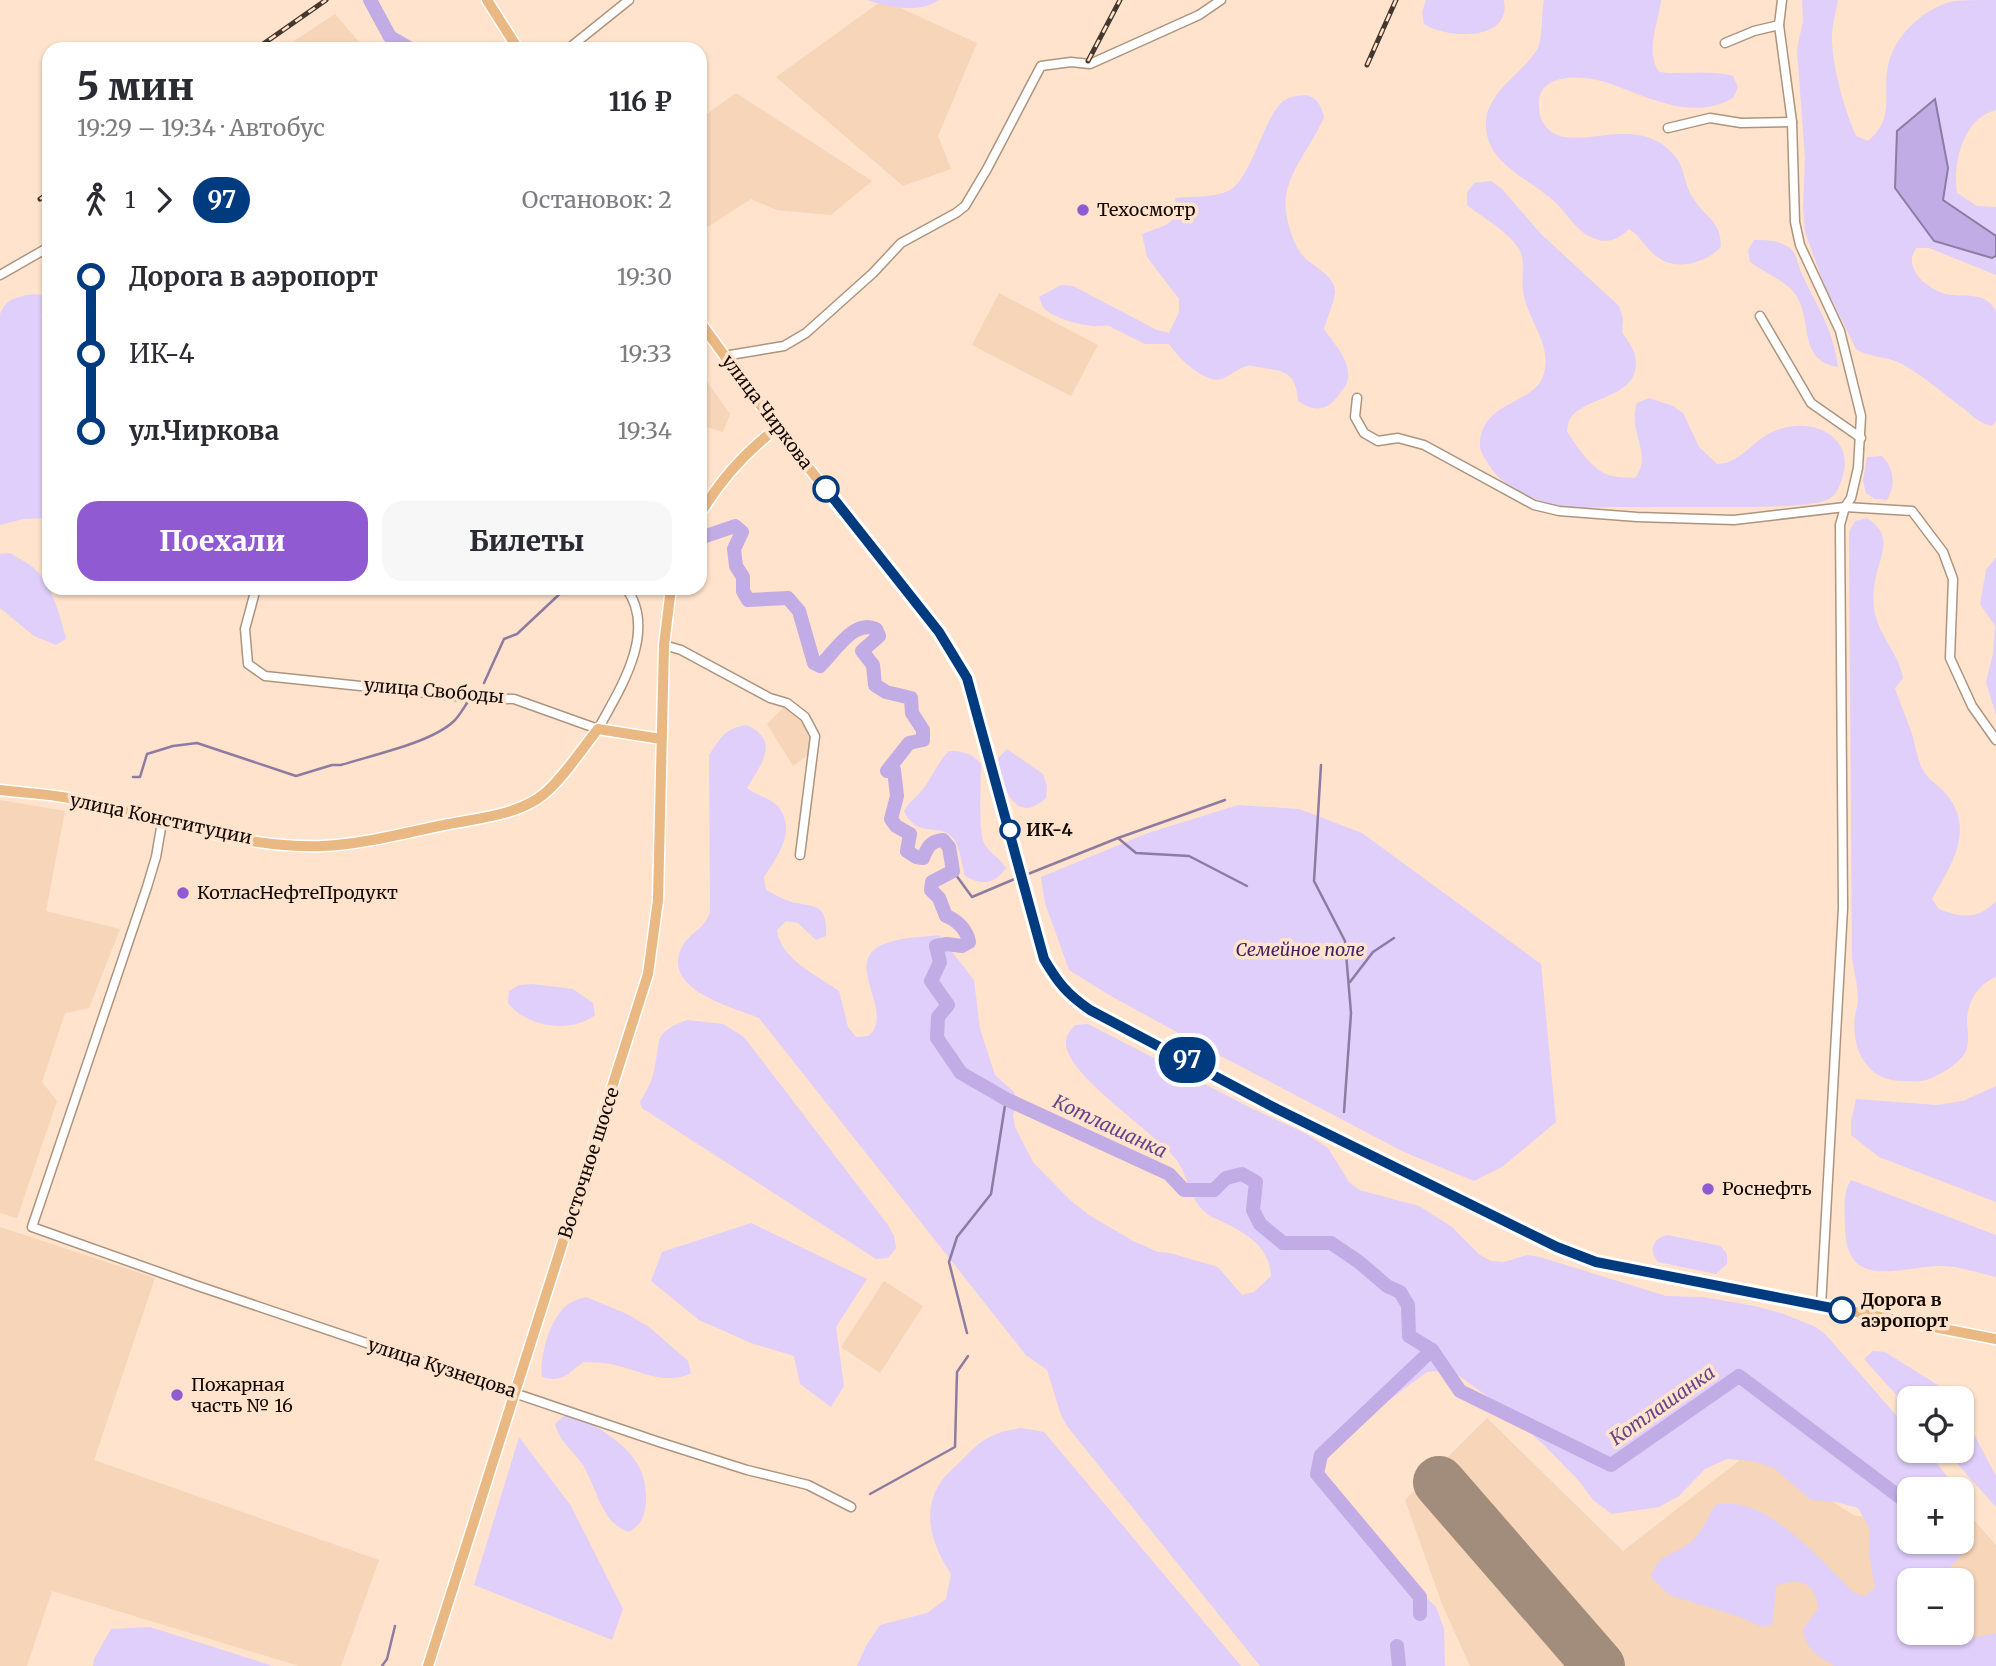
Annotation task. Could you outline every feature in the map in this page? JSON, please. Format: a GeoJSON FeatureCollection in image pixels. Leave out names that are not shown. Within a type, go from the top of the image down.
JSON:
{"type":"FeatureCollection","features":[{"type":"Feature","properties":{"kind":"main road"},"geometry":{"type":"LineString","coordinates":[[487,0],[514,42]]}},
{"type":"Feature","properties":{"kind":"main road","name":"улица Чиркова"},"geometry":{"type":"LineString","coordinates":[[707,332],[777,428],[939,632],[967,678],[1044,959],[1064,991],[1090,1010],[1277,1109],[1557,1247],[1596,1262],[1996,1339]]}},
{"type":"Feature","properties":{"kind":"main road"},"geometry":{"type":"LineString","coordinates":[[707,503],[738,461],[777,428]]}},
{"type":"Feature","properties":{"kind":"main road","name":"Восточное шоссе"},"geometry":{"type":"LineString","coordinates":[[428,1666],[648,974],[658,900],[664,645],[670,595]]}},
{"type":"Feature","properties":{"kind":"main road"},"geometry":{"type":"LineString","coordinates":[[598,729],[661,739]]}},
{"type":"Feature","properties":{"kind":"main road","name":"улица Конституции"},"geometry":{"type":"LineString","coordinates":[[0,790],[72,799],[222,836],[282,844],[324,846],[392,836],[497,815],[522,807],[543,795],[557,781],[598,729]]}},
{"type":"Feature","properties":{"kind":"street"},"geometry":{"type":"LineString","coordinates":[[577,42],[629,0]]}},
{"type":"Feature","properties":{"kind":"street"},"geometry":{"type":"LineString","coordinates":[[724,356],[785,346],[806,333],[873,273],[901,243],[965,206],[988,169],[1041,66],[1070,62],[1090,64],[1199,15],[1221,0]]}},
{"type":"Feature","properties":{"kind":"street"},"geometry":{"type":"LineString","coordinates":[[1782,0],[1779,25],[1791,122],[1795,222],[1800,245],[1840,331],[1861,416],[1858,468],[1851,498],[1845,507],[1840,525],[1843,908],[1821,1306]]}},
{"type":"Feature","properties":{"kind":"street"},"geometry":{"type":"LineString","coordinates":[[1725,43],[1754,31],[1779,25]]}},
{"type":"Feature","properties":{"kind":"street"},"geometry":{"type":"LineString","coordinates":[[1668,128],[1710,118],[1741,123],[1791,122]]}},
{"type":"Feature","properties":{"kind":"street"},"geometry":{"type":"LineString","coordinates":[[0,275],[42,251]]}},
{"type":"Feature","properties":{"kind":"street"},"geometry":{"type":"LineString","coordinates":[[1760,316],[1811,403],[1860,438]]}},
{"type":"Feature","properties":{"kind":"street"},"geometry":{"type":"LineString","coordinates":[[1357,398],[1355,417],[1364,433],[1378,441],[1398,438],[1424,445],[1534,505],[1559,511],[1734,520],[1845,507],[1912,511],[1943,552],[1953,579],[1950,658],[1972,706],[1996,740]]}},
{"type":"Feature","properties":{"kind":"street","name":"улица Свободы"},"geometry":{"type":"LineString","coordinates":[[254,595],[245,629],[248,664],[265,676],[475,698],[514,699],[598,729]]}},
{"type":"Feature","properties":{"kind":"street"},"geometry":{"type":"LineString","coordinates":[[598,729],[634,659],[638,621],[637,609],[631,595]]}},
{"type":"Feature","properties":{"kind":"street"},"geometry":{"type":"LineString","coordinates":[[664,645],[681,650],[769,698],[787,704],[805,717],[815,736],[800,855]]}},
{"type":"Feature","properties":{"kind":"street","name":"улица Кузнецова"},"geometry":{"type":"LineString","coordinates":[[162,822],[147,887],[32,1227],[209,1290],[659,1442],[747,1470],[807,1485],[852,1507]]}},
{"type":"Feature","properties":{"kind":"shaded area"},"geometry":{"type":"Polygon","coordinates":[[[883,0],[977,43],[938,136],[951,169],[903,186],[776,77],[883,0]]]}},
{"type":"Feature","properties":{"kind":"shaded area"},"geometry":{"type":"Polygon","coordinates":[[[335,14],[359,42],[293,42],[335,14]]]}},
{"type":"Feature","properties":{"kind":"shaded area"},"geometry":{"type":"Polygon","coordinates":[[[736,93],[872,181],[831,215],[777,210],[751,199],[707,227],[707,114],[736,93]]]}},
{"type":"Feature","properties":{"kind":"shaded area"},"geometry":{"type":"Polygon","coordinates":[[[1935,99],[1948,168],[1943,200],[1996,236],[1996,256],[1992,258],[1934,241],[1895,188],[1897,131],[1935,99]]]}},
{"type":"Feature","properties":{"kind":"shaded area"},"geometry":{"type":"Polygon","coordinates":[[[999,293],[1098,345],[1071,396],[972,345],[999,293]]]}},
{"type":"Feature","properties":{"kind":"shaded area"},"geometry":{"type":"Polygon","coordinates":[[[707,382],[730,414],[723,432],[707,427],[707,382]]]}},
{"type":"Feature","properties":{"kind":"shaded area"},"geometry":{"type":"Polygon","coordinates":[[[784,707],[790,709],[812,735],[809,754],[793,766],[767,724],[784,707]]]}},
{"type":"Feature","properties":{"kind":"shaded area"},"geometry":{"type":"Polygon","coordinates":[[[0,800],[65,811],[46,911],[120,929],[89,1008],[65,1013],[42,1082],[57,1101],[17,1218],[0,1213],[0,800]]]}},
{"type":"Feature","properties":{"kind":"shaded area"},"geometry":{"type":"Polygon","coordinates":[[[0,1227],[155,1278],[94,1460],[379,1560],[341,1666],[299,1666],[52,1591],[27,1666],[0,1666],[0,1227]]]}},
{"type":"Feature","properties":{"kind":"shaded area"},"geometry":{"type":"Polygon","coordinates":[[[884,1281],[923,1306],[880,1373],[841,1347],[884,1281]]]}},
{"type":"Feature","properties":{"kind":"shaded area"},"geometry":{"type":"Polygon","coordinates":[[[1487,1418],[1623,1551],[1753,1450],[1855,1516],[1897,1518],[1897,1554],[1974,1554],[1974,1520],[1996,1545],[1996,1666],[1470,1666],[1442,1604],[1405,1500],[1487,1418]]]}},
{"type":"Feature","properties":{"kind":"green space"},"geometry":{"type":"Polygon","coordinates":[[[867,0],[939,0],[913,8],[894,7],[867,0]]]}},
{"type":"Feature","properties":{"kind":"green space"},"geometry":{"type":"Polygon","coordinates":[[[1426,0],[1504,0],[1504,14],[1498,24],[1488,30],[1462,34],[1447,32],[1424,24],[1422,12],[1426,0]]]}},
{"type":"Feature","properties":{"kind":"green space"},"geometry":{"type":"Polygon","coordinates":[[[1544,0],[1661,0],[1653,46],[1659,72],[1733,76],[1738,87],[1733,98],[1718,105],[1703,107],[1672,105],[1601,81],[1578,78],[1555,81],[1546,86],[1540,94],[1540,116],[1544,125],[1561,136],[1643,136],[1659,142],[1674,155],[1690,193],[1718,231],[1721,247],[1715,253],[1690,264],[1672,264],[1656,256],[1629,229],[1610,240],[1589,236],[1547,195],[1511,170],[1493,149],[1487,137],[1488,111],[1500,91],[1538,48],[1544,0]]]}},
{"type":"Feature","properties":{"kind":"green space"},"geometry":{"type":"Polygon","coordinates":[[[1802,0],[1838,0],[1832,33],[1836,72],[1856,136],[1868,141],[1884,118],[1887,72],[1894,48],[1910,27],[1930,11],[1953,1],[1996,0],[1996,110],[1985,114],[1968,131],[1959,155],[1956,181],[1957,193],[1977,206],[1996,207],[1996,275],[1929,248],[1916,248],[1912,258],[1918,276],[1934,289],[1945,294],[1980,297],[1996,311],[1996,420],[1992,426],[1978,420],[1902,364],[1856,349],[1823,282],[1805,232],[1803,207],[1805,158],[1797,50],[1803,21],[1802,0]]]}},
{"type":"Feature","properties":{"kind":"green space"},"geometry":{"type":"Polygon","coordinates":[[[1305,95],[1318,102],[1324,117],[1293,174],[1286,195],[1286,210],[1299,250],[1307,260],[1328,276],[1334,286],[1335,292],[1324,329],[1343,356],[1348,376],[1345,386],[1331,404],[1316,408],[1298,401],[1293,380],[1285,373],[1247,366],[1221,379],[1211,379],[1187,365],[1169,344],[1145,344],[1107,325],[1074,323],[1043,307],[1039,297],[1061,285],[1073,286],[1157,330],[1169,333],[1179,312],[1179,299],[1147,257],[1142,234],[1166,225],[1175,218],[1175,198],[1216,195],[1236,185],[1280,104],[1288,98],[1305,95]]]}},
{"type":"Feature","properties":{"kind":"green space"},"geometry":{"type":"Polygon","coordinates":[[[1491,181],[1502,189],[1541,234],[1619,306],[1623,319],[1622,332],[1635,356],[1635,369],[1631,380],[1613,394],[1580,409],[1568,425],[1567,431],[1592,464],[1605,474],[1635,478],[1642,460],[1635,414],[1637,403],[1649,398],[1673,406],[1683,413],[1699,447],[1717,464],[1732,461],[1763,437],[1786,427],[1820,429],[1834,438],[1844,455],[1841,480],[1834,495],[1822,502],[1784,506],[1576,507],[1541,501],[1520,493],[1503,481],[1481,451],[1480,441],[1484,428],[1490,418],[1500,410],[1538,385],[1543,376],[1545,353],[1525,301],[1519,249],[1502,231],[1467,205],[1467,193],[1474,183],[1491,181]]]}},
{"type":"Feature","properties":{"kind":"green space"},"geometry":{"type":"Polygon","coordinates":[[[1754,240],[1778,242],[1793,251],[1829,330],[1838,367],[1824,363],[1810,346],[1803,311],[1791,289],[1750,262],[1748,250],[1754,240]]]}},
{"type":"Feature","properties":{"kind":"green space"},"geometry":{"type":"Polygon","coordinates":[[[42,295],[42,518],[23,519],[0,525],[0,314],[9,302],[16,298],[42,295]]]}},
{"type":"Feature","properties":{"kind":"green space"},"geometry":{"type":"Polygon","coordinates":[[[1882,456],[1892,477],[1892,488],[1887,500],[1875,499],[1866,493],[1863,481],[1867,457],[1882,456]]]}},
{"type":"Feature","properties":{"kind":"green space"},"geometry":{"type":"Polygon","coordinates":[[[1867,518],[1876,525],[1883,539],[1874,587],[1874,605],[1879,626],[1901,669],[1903,678],[1895,688],[1923,771],[1946,794],[1955,807],[1959,821],[1960,834],[1953,861],[1932,899],[1939,909],[1969,916],[1983,912],[1996,901],[1996,977],[1980,988],[1970,1006],[1966,1051],[1959,1061],[1947,1070],[1920,1081],[1901,1081],[1878,1075],[1863,1060],[1855,1039],[1858,1000],[1852,957],[1849,532],[1855,521],[1867,518]]]}},
{"type":"Feature","properties":{"kind":"green space"},"geometry":{"type":"Polygon","coordinates":[[[10,553],[42,577],[42,595],[52,595],[66,639],[56,645],[34,636],[0,608],[0,554],[10,553]]]}},
{"type":"Feature","properties":{"kind":"green space"},"geometry":{"type":"Polygon","coordinates":[[[1996,557],[1996,715],[1986,682],[1993,654],[1995,626],[1980,604],[1986,570],[1996,557]]]}},
{"type":"Feature","properties":{"kind":"green space"},"geometry":{"type":"Polygon","coordinates":[[[746,725],[757,731],[766,746],[762,762],[747,788],[777,805],[786,827],[782,845],[764,877],[766,890],[786,900],[815,907],[824,916],[826,924],[826,936],[816,940],[798,923],[786,921],[777,930],[785,950],[801,965],[839,991],[848,1027],[856,1037],[868,1036],[875,1028],[877,1016],[868,980],[869,957],[876,949],[890,942],[939,935],[974,980],[980,1029],[995,1075],[1014,1092],[1015,1127],[1033,1162],[1070,1200],[1089,1215],[1133,1241],[1158,1252],[1218,1267],[1242,1295],[1254,1292],[1271,1276],[1266,1257],[1256,1243],[1242,1232],[1206,1213],[1196,1201],[1175,1158],[1080,1071],[1070,1056],[1066,1040],[1075,1025],[1088,1024],[1305,1133],[1328,1148],[1349,1182],[1359,1190],[1419,1206],[1452,1227],[1480,1255],[1491,1261],[1504,1262],[1527,1255],[1540,1257],[1666,1296],[1703,1297],[1755,1306],[1816,1327],[1897,1416],[1897,1463],[1936,1463],[1948,1477],[1897,1477],[1897,1554],[1962,1554],[1949,1568],[1897,1568],[1897,1645],[1974,1645],[1974,1638],[1996,1633],[1996,1666],[1834,1666],[1818,1655],[1807,1642],[1803,1629],[1818,1609],[1817,1600],[1810,1588],[1799,1582],[1776,1586],[1773,1624],[1762,1627],[1740,1617],[1669,1595],[1651,1577],[1655,1568],[1664,1558],[1695,1538],[1715,1505],[1734,1504],[1753,1509],[1772,1519],[1809,1548],[1854,1593],[1865,1596],[1875,1588],[1869,1553],[1870,1529],[1858,1508],[1836,1502],[1811,1500],[1774,1468],[1752,1461],[1727,1459],[1705,1469],[1679,1496],[1659,1507],[1612,1514],[1593,1500],[1579,1481],[1545,1446],[1491,1399],[1451,1370],[1427,1372],[1354,1426],[1321,1462],[1323,1485],[1383,1555],[1436,1607],[1444,1629],[1445,1666],[1260,1666],[1067,1426],[1047,1370],[1026,1355],[759,1018],[702,994],[689,985],[681,973],[678,960],[683,945],[705,923],[710,912],[709,755],[720,739],[746,725]]]}},
{"type":"Feature","properties":{"kind":"green space"},"geometry":{"type":"Polygon","coordinates":[[[1007,749],[1043,774],[1047,786],[1046,798],[1035,806],[1025,808],[1017,805],[1006,790],[998,758],[1007,749]]]}},
{"type":"Feature","properties":{"kind":"green space"},"geometry":{"type":"Polygon","coordinates":[[[949,751],[967,753],[981,764],[982,837],[986,847],[1006,868],[988,882],[965,876],[954,839],[942,831],[915,825],[904,811],[949,751]]]}},
{"type":"Feature","properties":{"kind":"green space","name":"Семейное поле"},"geometry":{"type":"Polygon","coordinates":[[[1238,805],[1299,809],[1362,833],[1541,964],[1556,1122],[1502,1167],[1474,1181],[1404,1152],[1215,1053],[1069,970],[1045,903],[1041,877],[1148,833],[1238,805]]]}},
{"type":"Feature","properties":{"kind":"green space"},"geometry":{"type":"Polygon","coordinates":[[[519,985],[573,989],[593,1003],[595,1015],[574,1025],[562,1026],[526,1018],[508,1003],[509,991],[519,985]]]}},
{"type":"Feature","properties":{"kind":"green space"},"geometry":{"type":"Polygon","coordinates":[[[687,1020],[723,1024],[744,1037],[888,1225],[896,1248],[888,1258],[876,1259],[642,1108],[640,1102],[653,1075],[660,1039],[668,1029],[687,1020]]]}},
{"type":"Feature","properties":{"kind":"green space"},"geometry":{"type":"Polygon","coordinates":[[[1996,1086],[1996,1202],[1879,1157],[1851,1135],[1856,1099],[1937,1105],[1963,1101],[1996,1086]]]}},
{"type":"Feature","properties":{"kind":"green space"},"geometry":{"type":"Polygon","coordinates":[[[1851,1180],[1996,1235],[1996,1277],[1945,1266],[1890,1271],[1864,1268],[1854,1260],[1848,1247],[1845,1227],[1846,1191],[1851,1180]]]}},
{"type":"Feature","properties":{"kind":"green space"},"geometry":{"type":"Polygon","coordinates":[[[751,1223],[867,1279],[836,1327],[844,1386],[831,1407],[800,1384],[794,1356],[751,1343],[699,1320],[651,1281],[662,1252],[751,1223]]]}},
{"type":"Feature","properties":{"kind":"green space"},"geometry":{"type":"Polygon","coordinates":[[[1667,1235],[1721,1246],[1727,1254],[1727,1264],[1716,1274],[1658,1262],[1653,1254],[1653,1246],[1658,1239],[1667,1235]]]}},
{"type":"Feature","properties":{"kind":"green space"},"geometry":{"type":"Polygon","coordinates":[[[586,1297],[627,1314],[649,1327],[688,1361],[691,1373],[681,1377],[661,1378],[611,1364],[583,1362],[560,1378],[542,1377],[544,1349],[555,1320],[568,1304],[586,1297]]]}},
{"type":"Feature","properties":{"kind":"green space"},"geometry":{"type":"Polygon","coordinates":[[[1873,1351],[1885,1352],[1939,1386],[1897,1386],[1897,1396],[1864,1359],[1873,1351]]]}},
{"type":"Feature","properties":{"kind":"green space"},"geometry":{"type":"Polygon","coordinates":[[[576,1413],[625,1448],[641,1471],[645,1484],[645,1511],[640,1523],[629,1532],[612,1521],[606,1513],[583,1465],[557,1431],[555,1424],[564,1416],[576,1413]]]}},
{"type":"Feature","properties":{"kind":"green space"},"geometry":{"type":"Polygon","coordinates":[[[1021,1428],[1044,1432],[1241,1666],[857,1666],[880,1625],[927,1613],[946,1599],[951,1574],[934,1541],[930,1517],[935,1493],[943,1479],[987,1439],[1001,1432],[1021,1428]]]}},
{"type":"Feature","properties":{"kind":"green space"},"geometry":{"type":"Polygon","coordinates":[[[1974,1435],[1996,1476],[1996,1507],[1974,1482],[1974,1477],[1969,1477],[1957,1463],[1974,1463],[1974,1435]]]}},
{"type":"Feature","properties":{"kind":"green space"},"geometry":{"type":"Polygon","coordinates":[[[519,1437],[571,1506],[623,1609],[612,1640],[474,1585],[519,1437]]]}},
{"type":"Feature","properties":{"kind":"green space"},"geometry":{"type":"Polygon","coordinates":[[[150,1627],[273,1666],[93,1666],[94,1659],[111,1629],[150,1627]]]}},
{"type":"Feature","properties":{"kind":"waterway","name":"Котлашанка"},"geometry":{"type":"LineString","coordinates":[[370,0],[390,37],[399,42]]}},
{"type":"Feature","properties":{"kind":"waterway","name":"Котлашанка"},"geometry":{"type":"LineString","coordinates":[[707,536],[735,526],[742,532],[734,549],[736,566],[743,577],[743,591],[748,600],[788,598],[799,611],[814,663],[820,666],[845,638],[860,628],[876,629],[879,636],[862,651],[873,665],[875,685],[886,692],[911,698],[912,713],[923,730],[923,740],[909,743],[887,771],[894,770],[897,796],[891,819],[896,826],[910,834],[907,851],[916,857],[923,858],[928,847],[936,842],[943,840],[949,847],[953,871],[932,882],[931,890],[939,898],[946,916],[961,926],[969,942],[962,946],[936,946],[940,962],[931,981],[948,1005],[938,1017],[937,1038],[961,1073],[1006,1099],[1169,1174],[1184,1190],[1214,1190],[1226,1178],[1242,1174],[1256,1182],[1253,1210],[1260,1224],[1283,1243],[1331,1243],[1387,1286],[1400,1292],[1408,1305],[1409,1336],[1432,1350],[1460,1391],[1611,1465],[1739,1376],[1897,1495]]}},
{"type":"Feature","properties":{"kind":"waterway"},"geometry":{"type":"LineString","coordinates":[[484,683],[504,639],[517,634],[559,595]]}},
{"type":"Feature","properties":{"kind":"waterway"},"geometry":{"type":"LineString","coordinates":[[133,777],[140,777],[147,754],[173,746],[197,743],[296,776],[332,765],[341,765],[431,736],[454,721],[467,703]]}},
{"type":"Feature","properties":{"kind":"waterway"},"geometry":{"type":"LineString","coordinates":[[1321,765],[1314,881],[1345,941],[1351,1013],[1344,1112]]}},
{"type":"Feature","properties":{"kind":"waterway"},"geometry":{"type":"LineString","coordinates":[[1023,876],[1118,838],[1225,800]]}},
{"type":"Feature","properties":{"kind":"waterway"},"geometry":{"type":"LineString","coordinates":[[1118,838],[1136,853],[1189,856],[1247,886]]}},
{"type":"Feature","properties":{"kind":"waterway"},"geometry":{"type":"LineString","coordinates":[[953,871],[972,897],[1017,878]]}},
{"type":"Feature","properties":{"kind":"waterway"},"geometry":{"type":"LineString","coordinates":[[1350,982],[1373,952],[1394,938]]}},
{"type":"Feature","properties":{"kind":"waterway"},"geometry":{"type":"LineString","coordinates":[[967,1333],[949,1262],[957,1237],[991,1194],[1006,1099]]}},
{"type":"Feature","properties":{"kind":"waterway","name":"Котлашанка"},"geometry":{"type":"LineString","coordinates":[[1420,1614],[1420,1597],[1317,1474],[1321,1455],[1432,1350]]}},
{"type":"Feature","properties":{"kind":"waterway"},"geometry":{"type":"LineString","coordinates":[[870,1494],[955,1447],[957,1372],[968,1356]]}},
{"type":"Feature","properties":{"kind":"waterway"},"geometry":{"type":"LineString","coordinates":[[382,1666],[387,1659],[395,1626]]}},
{"type":"Feature","properties":{"kind":"waterway","name":"Котлашанка"},"geometry":{"type":"LineString","coordinates":[[1397,1646],[1399,1666]]}},
{"type":"Feature","properties":{"kind":"runway"},"geometry":{"type":"LineString","coordinates":[[1439,1482],[1599,1666]]}},
{"type":"Feature","properties":{"kind":"railway"},"geometry":{"type":"LineString","coordinates":[[266,42],[326,0]]}},
{"type":"Feature","properties":{"kind":"railway"},"geometry":{"type":"LineString","coordinates":[[1088,61],[1120,0]]}},
{"type":"Feature","properties":{"kind":"railway"},"geometry":{"type":"LineString","coordinates":[[1367,65],[1396,0]]}},
{"type":"Feature","properties":{"kind":"bus line","name":"97"},"geometry":{"type":"LineString","coordinates":[[826,489],[939,632],[967,678],[1044,959],[1064,991],[1090,1010],[1277,1109],[1557,1247],[1596,1262],[1627,1269],[1842,1310]]}},
{"type":"Feature","properties":{"kind":"place","name":"Техосмотр"},"geometry":{"type":"Point","coordinates":[1083,210]}},
{"type":"Feature","properties":{"kind":"place","name":"ИК-4"},"geometry":{"type":"Point","coordinates":[1010,830]}},
{"type":"Feature","properties":{"kind":"place","name":"КотласНефтеПродукт"},"geometry":{"type":"Point","coordinates":[183,893]}},
{"type":"Feature","properties":{"kind":"place","name":"Роснефть"},"geometry":{"type":"Point","coordinates":[1708,1189]}},
{"type":"Feature","properties":{"kind":"place","name":"Дорога в аэропорт"},"geometry":{"type":"Point","coordinates":[1842,1310]}},
{"type":"Feature","properties":{"kind":"place","name":"Пожарная часть № 16"},"geometry":{"type":"Point","coordinates":[177,1395]}}]}
